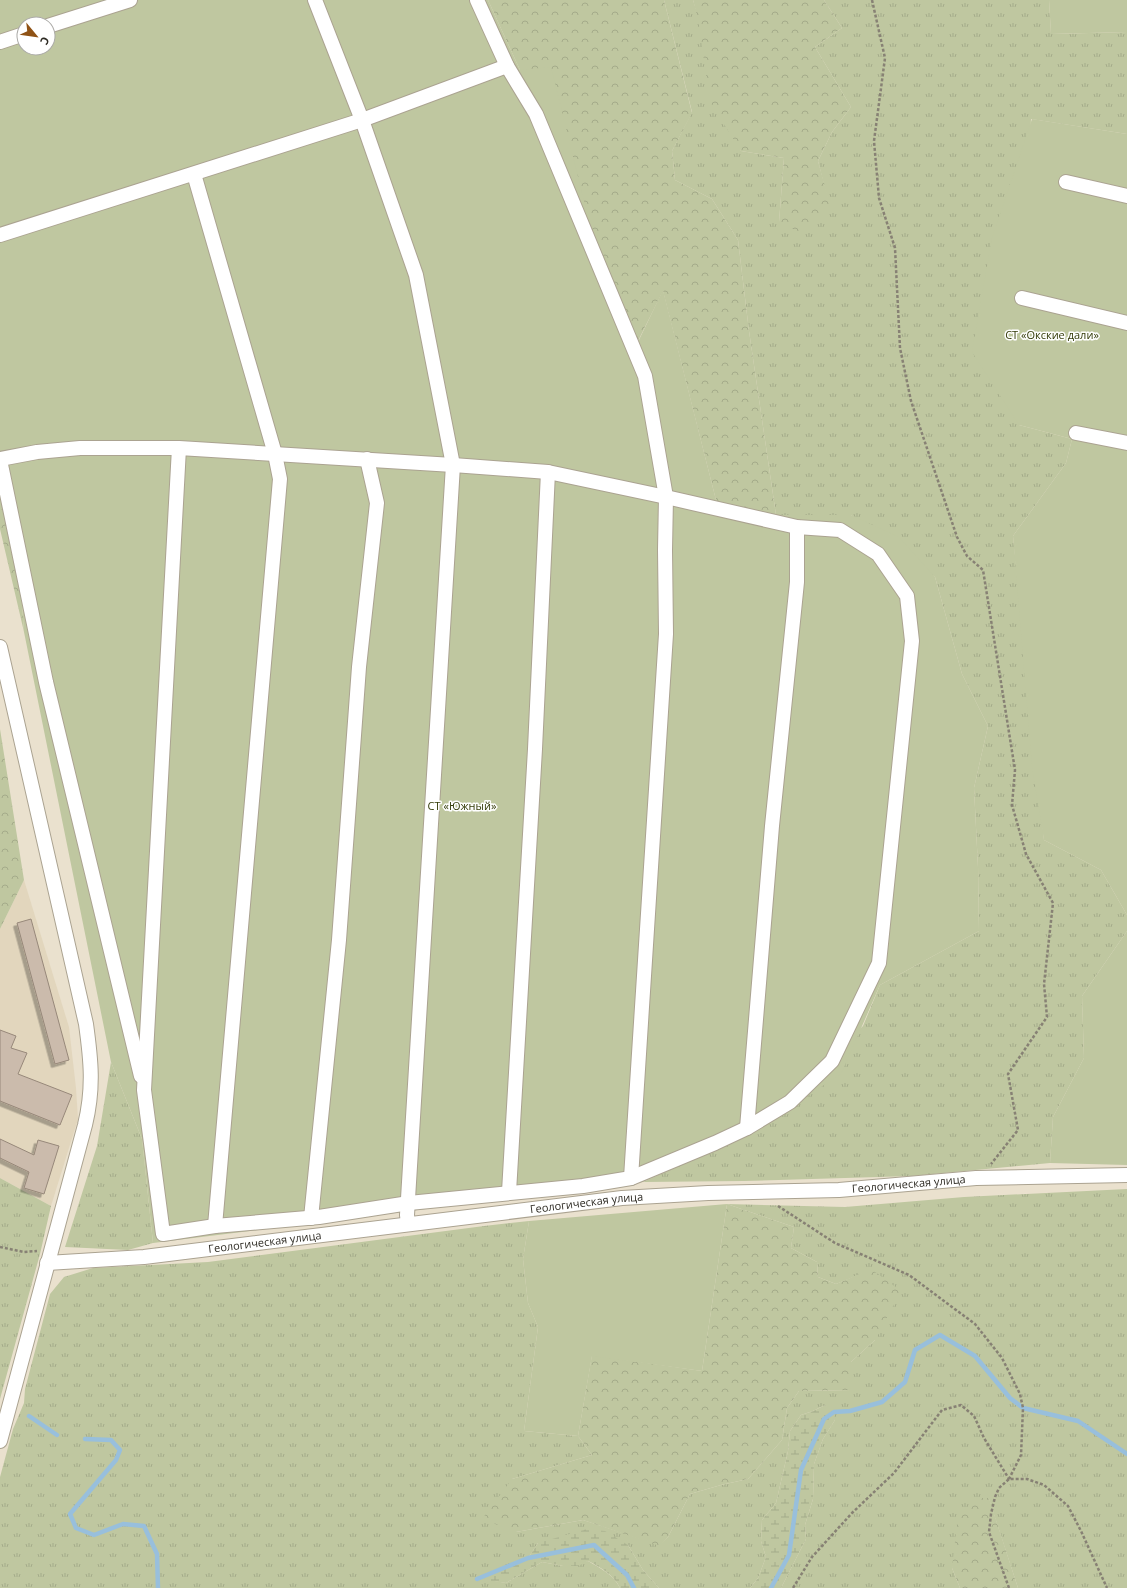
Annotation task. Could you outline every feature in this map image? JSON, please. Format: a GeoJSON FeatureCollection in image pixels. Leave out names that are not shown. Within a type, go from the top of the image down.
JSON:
{"type":"FeatureCollection","features":[{"type":"Feature","properties":{"kind":"street"},"geometry":{"type":"LineString","coordinates":[[56,23],[130,0]]}},
{"type":"Feature","properties":{"kind":"street"},"geometry":{"type":"LineString","coordinates":[[315,0],[362,120],[416,275],[453,465],[409,1203],[407,1215],[408,1224]]}},
{"type":"Feature","properties":{"kind":"street"},"geometry":{"type":"LineString","coordinates":[[477,0],[507,66],[536,114],[646,376],[666,497],[666,634],[631,1178]]}},
{"type":"Feature","properties":{"kind":"street"},"geometry":{"type":"LineString","coordinates":[[0,42],[16,37]]}},
{"type":"Feature","properties":{"kind":"street"},"geometry":{"type":"LineString","coordinates":[[0,235],[362,120],[507,66]]}},
{"type":"Feature","properties":{"kind":"street"},"geometry":{"type":"LineString","coordinates":[[194,174],[275,454],[280,479],[215,1226]]}},
{"type":"Feature","properties":{"kind":"street"},"geometry":{"type":"LineString","coordinates":[[1066,182],[1127,196]]}},
{"type":"Feature","properties":{"kind":"street"},"geometry":{"type":"LineString","coordinates":[[1022,298],[1127,323]]}},
{"type":"Feature","properties":{"kind":"street"},"geometry":{"type":"LineString","coordinates":[[1076,433],[1127,443]]}},
{"type":"Feature","properties":{"kind":"street"},"geometry":{"type":"LineString","coordinates":[[80,448],[179,448],[367,459],[548,472],[797,527],[840,530],[878,554],[907,596],[912,641],[879,963],[832,1061],[790,1102],[747,1128],[631,1178],[582,1186],[409,1203],[311,1218],[215,1226],[163,1234],[144,1090],[46,682],[0,460],[37,452],[80,448]]}},
{"type":"Feature","properties":{"kind":"street"},"geometry":{"type":"LineString","coordinates":[[144,1090],[179,448]]}},
{"type":"Feature","properties":{"kind":"street"},"geometry":{"type":"LineString","coordinates":[[311,1218],[338,940],[359,667],[377,503],[367,459]]}},
{"type":"Feature","properties":{"kind":"street"},"geometry":{"type":"LineString","coordinates":[[509,1192],[535,749],[548,472]]}},
{"type":"Feature","properties":{"kind":"street"},"geometry":{"type":"LineString","coordinates":[[747,1128],[772,826],[797,582],[797,527]]}},
{"type":"Feature","properties":{"kind":"street"},"geometry":{"type":"LineString","coordinates":[[0,647],[84,1016],[92,1068],[89,1107],[0,1441]]}},
{"type":"Feature","properties":{"kind":"street","name":"Геологическая улица"},"geometry":{"type":"LineString","coordinates":[[49,1258],[144,1257],[622,1198],[708,1192],[838,1190],[976,1178],[1127,1175]]}},
{"type":"Feature","properties":{"kind":"path"},"geometry":{"type":"LineString","coordinates":[[872,0],[884,58],[874,141],[879,198],[895,248],[900,348],[911,401],[957,537],[967,556],[983,570],[1015,770],[1012,805],[1026,854],[1053,903],[1044,984],[1047,1017],[1008,1074],[1018,1130],[995,1160],[976,1178]]}},
{"type":"Feature","properties":{"kind":"path"},"geometry":{"type":"LineString","coordinates":[[776,1204],[835,1243],[909,1275],[975,1324],[1002,1358],[1020,1394],[1023,1408],[1021,1456],[1009,1480],[999,1488],[994,1497],[989,1532],[1009,1588]]}},
{"type":"Feature","properties":{"kind":"path"},"geometry":{"type":"LineString","coordinates":[[0,1247],[49,1258]]}},
{"type":"Feature","properties":{"kind":"path"},"geometry":{"type":"LineString","coordinates":[[794,1588],[812,1557],[852,1513],[894,1473],[942,1410],[961,1405],[974,1416],[984,1438],[1009,1480]]}},
{"type":"Feature","properties":{"kind":"path"},"geometry":{"type":"LineString","coordinates":[[1009,1480],[1028,1479],[1044,1485],[1068,1506],[1107,1588]]}},
{"type":"Feature","properties":{"kind":"shaded area"},"geometry":{"type":"Polygon","coordinates":[[[24,880],[69,1027],[76,1088],[78,1119],[51,1206],[0,1178],[0,929],[24,880]]]}},
{"type":"Feature","properties":{"kind":"green space","name":"СТ «Южный»"},"geometry":{"type":"Polygon","coordinates":[[[0,0],[488,0],[520,70],[551,67],[598,258],[638,342],[663,290],[717,504],[776,515],[851,515],[899,537],[935,577],[962,674],[988,726],[974,788],[978,867],[979,931],[880,985],[841,1074],[749,1134],[643,1182],[153,1243],[142,1139],[111,1062],[24,632],[20,577],[0,491],[0,0]]]}},
{"type":"Feature","properties":{"kind":"green space"},"geometry":{"type":"Polygon","coordinates":[[[488,0],[664,0],[692,113],[672,151],[675,180],[712,199],[738,240],[749,331],[776,515],[717,504],[663,291],[637,343],[520,70],[488,0]]]}},
{"type":"Feature","properties":{"kind":"green space"},"geometry":{"type":"Polygon","coordinates":[[[664,0],[693,0],[741,151],[784,158],[779,222],[830,208],[818,161],[832,132],[851,107],[815,47],[842,28],[824,0],[1049,0],[1051,34],[1127,32],[1127,134],[1031,119],[1019,425],[1072,439],[1066,463],[1013,536],[1044,840],[1101,870],[1127,915],[1127,931],[1082,996],[1084,1058],[1053,1117],[1050,1163],[912,1176],[744,1181],[643,1182],[749,1134],[863,1026],[880,985],[979,931],[978,867],[974,788],[988,726],[962,674],[935,577],[851,515],[776,515],[749,331],[738,240],[712,199],[675,180],[672,151],[692,112],[664,0]]]}},
{"type":"Feature","properties":{"kind":"green space"},"geometry":{"type":"Polygon","coordinates":[[[693,0],[824,0],[842,28],[815,47],[851,107],[832,132],[818,161],[831,208],[799,232],[779,222],[784,158],[741,151],[710,102],[698,19],[693,0]]]}},
{"type":"Feature","properties":{"kind":"green space"},"geometry":{"type":"Polygon","coordinates":[[[1049,0],[1127,0],[1127,32],[1051,34],[1049,0]]]}},
{"type":"Feature","properties":{"kind":"green space","name":"СТ «Окские дали»"},"geometry":{"type":"Polygon","coordinates":[[[1032,119],[1127,134],[1127,915],[1101,870],[1044,840],[1032,767],[1013,536],[1066,463],[1072,439],[1019,425],[972,352],[992,238],[1032,119]]]}},
{"type":"Feature","properties":{"kind":"green space"},"geometry":{"type":"Polygon","coordinates":[[[0,491],[20,577],[24,632],[0,529],[0,491]]]}},
{"type":"Feature","properties":{"kind":"green space"},"geometry":{"type":"Polygon","coordinates":[[[0,729],[24,880],[0,929],[0,729]]]}},
{"type":"Feature","properties":{"kind":"green space"},"geometry":{"type":"Polygon","coordinates":[[[1127,931],[1127,1165],[1050,1163],[1053,1117],[1084,1058],[1082,996],[1127,931]]]}},
{"type":"Feature","properties":{"kind":"green space"},"geometry":{"type":"Polygon","coordinates":[[[111,1062],[142,1139],[153,1243],[128,1250],[65,1247],[97,1146],[111,1062]]]}},
{"type":"Feature","properties":{"kind":"green space"},"geometry":{"type":"Polygon","coordinates":[[[0,1178],[51,1206],[40,1254],[0,1399],[0,1178]]]}},
{"type":"Feature","properties":{"kind":"green space"},"geometry":{"type":"Polygon","coordinates":[[[1127,1189],[1127,1588],[1018,1588],[989,1499],[952,1568],[960,1588],[781,1588],[806,1539],[805,1525],[813,1499],[814,1464],[823,1439],[835,1420],[825,1405],[801,1415],[790,1431],[788,1451],[776,1503],[762,1520],[761,1541],[766,1557],[758,1578],[750,1588],[659,1588],[643,1570],[628,1545],[538,1543],[528,1558],[478,1578],[506,1583],[542,1562],[563,1566],[588,1561],[602,1569],[614,1579],[620,1588],[0,1588],[0,1477],[13,1429],[24,1403],[25,1389],[50,1294],[64,1277],[93,1268],[208,1262],[529,1221],[523,1259],[528,1303],[538,1327],[524,1431],[578,1436],[592,1455],[512,1479],[516,1532],[583,1520],[660,1545],[668,1537],[690,1494],[748,1479],[782,1440],[787,1408],[799,1391],[851,1390],[851,1362],[875,1340],[871,1270],[836,1284],[818,1277],[817,1262],[791,1248],[794,1227],[727,1204],[845,1207],[964,1197],[1127,1189]]]}},
{"type":"Feature","properties":{"kind":"green space"},"geometry":{"type":"Polygon","coordinates":[[[727,1204],[794,1227],[791,1248],[817,1262],[818,1277],[836,1284],[871,1269],[901,1291],[875,1340],[851,1362],[851,1390],[799,1391],[787,1408],[782,1440],[748,1479],[690,1494],[668,1537],[660,1546],[583,1520],[516,1532],[482,1519],[512,1479],[592,1455],[578,1436],[592,1355],[702,1371],[727,1204]]]}},
{"type":"Feature","properties":{"kind":"green space"},"geometry":{"type":"Polygon","coordinates":[[[727,1204],[702,1371],[592,1356],[578,1436],[524,1431],[538,1327],[528,1303],[523,1259],[529,1221],[727,1204]]]}},
{"type":"Feature","properties":{"kind":"green space"},"geometry":{"type":"Polygon","coordinates":[[[825,1405],[834,1412],[835,1420],[823,1439],[814,1464],[813,1499],[805,1525],[806,1539],[781,1588],[750,1588],[758,1578],[766,1557],[761,1541],[762,1520],[776,1503],[788,1451],[790,1431],[801,1415],[825,1405]]]}},
{"type":"Feature","properties":{"kind":"green space"},"geometry":{"type":"Polygon","coordinates":[[[980,1498],[989,1498],[1018,1588],[960,1588],[952,1568],[958,1515],[980,1498]]]}},
{"type":"Feature","properties":{"kind":"green space"},"geometry":{"type":"Polygon","coordinates":[[[587,1529],[605,1531],[628,1545],[643,1570],[659,1588],[620,1588],[610,1575],[588,1561],[578,1566],[563,1566],[542,1562],[506,1583],[477,1579],[528,1558],[538,1543],[587,1529]]]}},
{"type":"Feature","properties":{"kind":"building"},"geometry":{"type":"Polygon","coordinates":[[[31,919],[69,1060],[55,1064],[17,923],[31,919]]]}},
{"type":"Feature","properties":{"kind":"building"},"geometry":{"type":"Polygon","coordinates":[[[0,1030],[16,1036],[11,1048],[27,1053],[18,1074],[72,1095],[60,1125],[0,1101],[0,1030]]]}},
{"type":"Feature","properties":{"kind":"building"},"geometry":{"type":"Polygon","coordinates":[[[0,1139],[34,1155],[38,1140],[59,1146],[44,1194],[24,1188],[29,1172],[0,1158],[0,1139]]]}},
{"type":"Feature","properties":{"kind":"waterway"},"geometry":{"type":"LineString","coordinates":[[771,1588],[789,1555],[801,1470],[824,1419],[834,1412],[850,1411],[882,1402],[905,1382],[915,1350],[940,1335],[975,1356],[1010,1398],[1023,1408],[1078,1421],[1127,1454]]}},
{"type":"Feature","properties":{"kind":"waterway"},"geometry":{"type":"LineString","coordinates":[[29,1416],[57,1435]]}},
{"type":"Feature","properties":{"kind":"waterway"},"geometry":{"type":"LineString","coordinates":[[85,1439],[111,1440],[120,1450],[116,1460],[70,1514],[76,1528],[94,1535],[123,1524],[144,1526],[157,1554],[158,1588]]}},
{"type":"Feature","properties":{"kind":"waterway"},"geometry":{"type":"LineString","coordinates":[[477,1579],[528,1558],[594,1545],[627,1575],[634,1588]]}}]}
